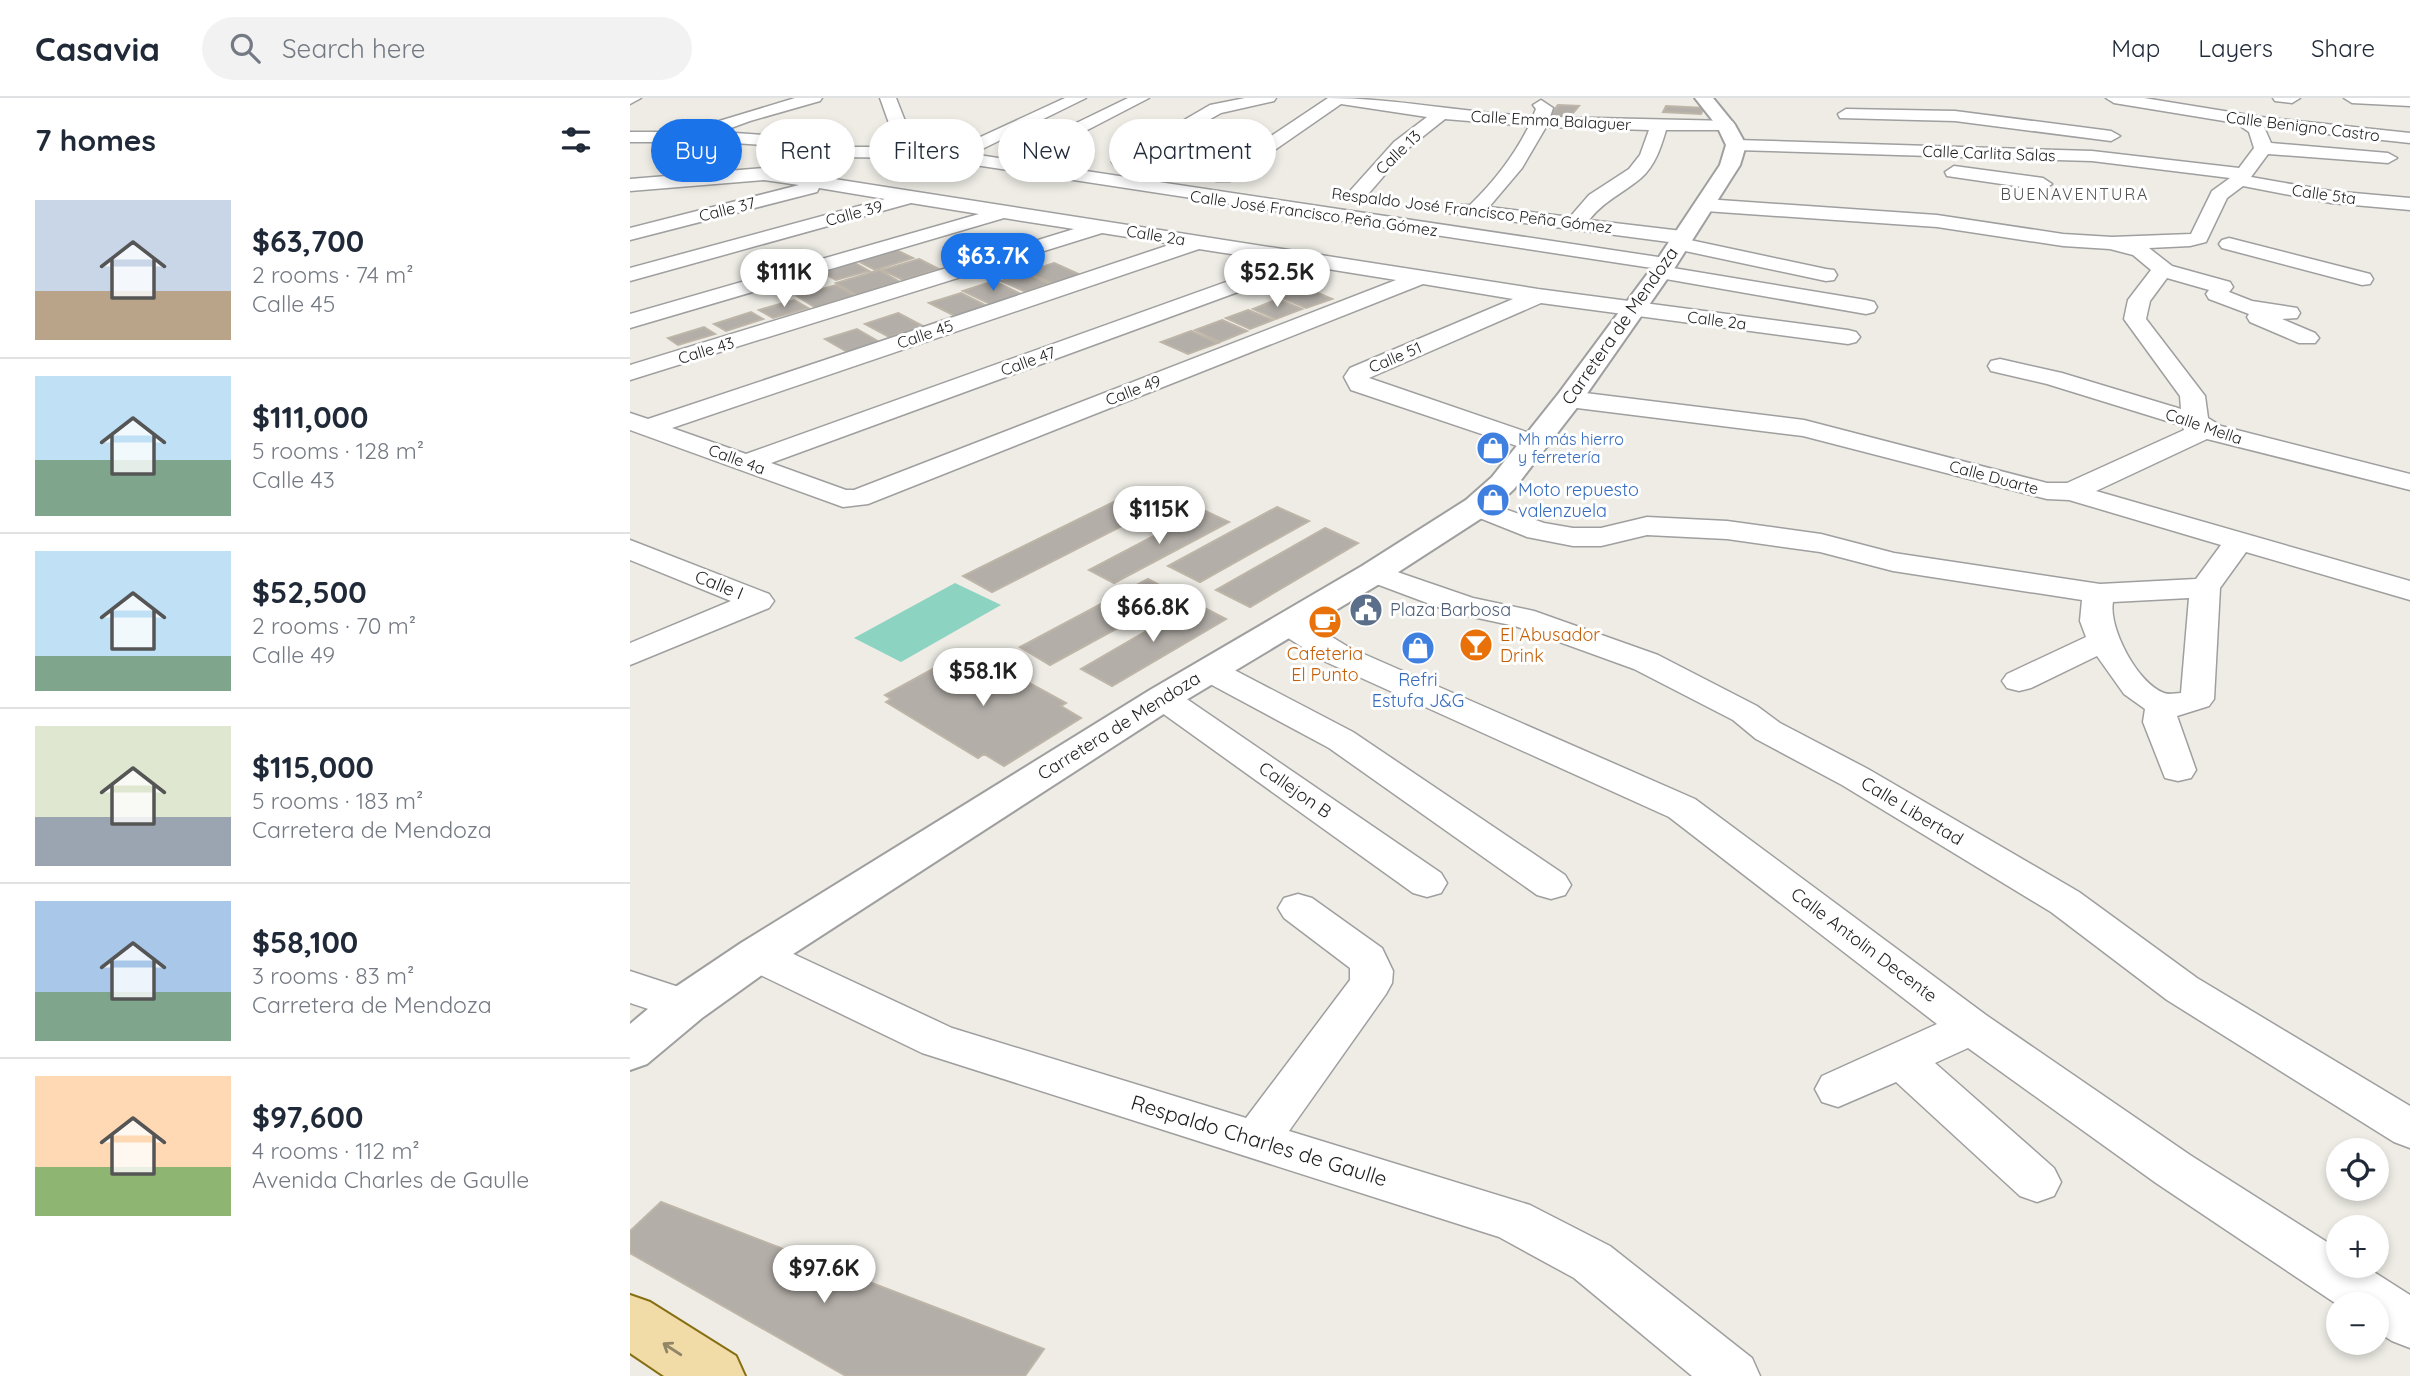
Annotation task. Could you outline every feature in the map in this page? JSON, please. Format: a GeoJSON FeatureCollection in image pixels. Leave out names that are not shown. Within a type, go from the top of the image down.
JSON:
{"type":"FeatureCollection","features":[{"type":"Feature","properties":{"kind":"main road"},"geometry":{"type":"LineString","coordinates":[[630,1321],[715,1376]]}},
{"type":"Feature","properties":{"kind":"street"},"geometry":{"type":"LineString","coordinates":[[739,119],[814,98]]}},
{"type":"Feature","properties":{"kind":"street"},"geometry":{"type":"LineString","coordinates":[[888,98],[896,119]]}},
{"type":"Feature","properties":{"kind":"street"},"geometry":{"type":"LineString","coordinates":[[984,141],[1075,98]]}},
{"type":"Feature","properties":{"kind":"street"},"geometry":{"type":"LineString","coordinates":[[1095,121],[1141,98]]}},
{"type":"Feature","properties":{"kind":"street"},"geometry":{"type":"LineString","coordinates":[[1196,119],[1216,109],[1268,98]]}},
{"type":"Feature","properties":{"kind":"street"},"geometry":{"type":"LineString","coordinates":[[1276,140],[1337,98]]}},
{"type":"Feature","properties":{"kind":"street","name":"Calle Emma Balaguer"},"geometry":{"type":"LineString","coordinates":[[1337,98],[1443,113],[1540,122],[1658,125],[1731,135]]}},
{"type":"Feature","properties":{"kind":"street"},"geometry":{"type":"LineString","coordinates":[[1704,98],[1731,135]]}},
{"type":"Feature","properties":{"kind":"street","name":"Calle Benigno Castro"},"geometry":{"type":"LineString","coordinates":[[2114,98],[2241,119],[2410,138]]}},
{"type":"Feature","properties":{"kind":"street"},"geometry":{"type":"LineString","coordinates":[[2281,98],[2292,98]]}},
{"type":"Feature","properties":{"kind":"street"},"geometry":{"type":"LineString","coordinates":[[2352,98],[2410,102]]}},
{"type":"Feature","properties":{"kind":"street"},"geometry":{"type":"LineString","coordinates":[[1474,212],[1499,188],[1540,122],[1544,106],[1524,103]]}},
{"type":"Feature","properties":{"kind":"street","name":"Calle 13"},"geometry":{"type":"LineString","coordinates":[[1350,194],[1400,146],[1443,113]]}},
{"type":"Feature","properties":{"kind":"street"},"geometry":{"type":"LineString","coordinates":[[1846,114],[1955,116],[2126,138]]}},
{"type":"Feature","properties":{"kind":"street"},"geometry":{"type":"LineString","coordinates":[[2195,237],[2219,195],[2250,159],[2254,125],[2241,119]]}},
{"type":"Feature","properties":{"kind":"street"},"geometry":{"type":"LineString","coordinates":[[2137,120],[2250,159],[2290,169]]}},
{"type":"Feature","properties":{"kind":"street"},"geometry":{"type":"LineString","coordinates":[[1576,223],[1596,199],[1636,173],[1649,155],[1658,125]]}},
{"type":"Feature","properties":{"kind":"street","name":"Calle Carlita Salas"},"geometry":{"type":"LineString","coordinates":[[1731,135],[1817,148],[2250,159]]}},
{"type":"Feature","properties":{"kind":"street","name":"Carretera de Mendoza"},"geometry":{"type":"LineString","coordinates":[[630,1051],[685,1005],[757,955],[1163,698],[1374,573],[1477,507],[1503,483],[1569,399],[1705,205],[1730,165],[1731,135]]}},
{"type":"Feature","properties":{"kind":"street","name":"Calle José Francisco Peña Gómez"},"geometry":{"type":"LineString","coordinates":[[630,137],[651,137]]}},
{"type":"Feature","properties":{"kind":"street","name":"Calle José Francisco Peña Gómez"},"geometry":{"type":"LineString","coordinates":[[742,139],[869,156]]}},
{"type":"Feature","properties":{"kind":"street"},"geometry":{"type":"LineString","coordinates":[[1817,148],[1819,152],[1833,155],[2043,184]]}},
{"type":"Feature","properties":{"kind":"street"},"geometry":{"type":"LineString","coordinates":[[2250,159],[2410,160]]}},
{"type":"Feature","properties":{"kind":"street","name":"Calle 5ta"},"geometry":{"type":"LineString","coordinates":[[2250,159],[2331,197],[2410,204]]}},
{"type":"Feature","properties":{"kind":"street","name":"Calle José Francisco Peña Gómez"},"geometry":{"type":"LineString","coordinates":[[984,163],[1671,254]]}},
{"type":"Feature","properties":{"kind":"street","name":"Calle 2a"},"geometry":{"type":"LineString","coordinates":[[742,176],[764,174],[916,196],[1538,296],[1848,337]]}},
{"type":"Feature","properties":{"kind":"street","name":"Calle 2a"},"geometry":{"type":"LineString","coordinates":[[630,185],[670,182]]}},
{"type":"Feature","properties":{"kind":"street"},"geometry":{"type":"LineString","coordinates":[[630,197],[688,182]]}},
{"type":"Feature","properties":{"kind":"street"},"geometry":{"type":"LineString","coordinates":[[874,190],[894,182]]}},
{"type":"Feature","properties":{"kind":"street","name":"Calle 37"},"geometry":{"type":"LineString","coordinates":[[630,234],[825,184]]}},
{"type":"Feature","properties":{"kind":"street","name":"Respaldo José Francisco Peña Gómez"},"geometry":{"type":"LineString","coordinates":[[1350,194],[1382,199]]}},
{"type":"Feature","properties":{"kind":"street","name":"Calle 39"},"geometry":{"type":"LineString","coordinates":[[630,275],[916,196]]}},
{"type":"Feature","properties":{"kind":"street"},"geometry":{"type":"LineString","coordinates":[[1705,205],[1937,221],[2063,240],[2112,243],[2195,237],[2362,279]]}},
{"type":"Feature","properties":{"kind":"street","name":"Respaldo José Francisco Peña Gómez"},"geometry":{"type":"LineString","coordinates":[[1435,206],[1576,223],[1671,254]]}},
{"type":"Feature","properties":{"kind":"street"},"geometry":{"type":"LineString","coordinates":[[630,321],[1007,212]]}},
{"type":"Feature","properties":{"kind":"street","name":"Calle 43"},"geometry":{"type":"LineString","coordinates":[[630,373],[1103,226]]}},
{"type":"Feature","properties":{"kind":"street","name":"Calle 45"},"geometry":{"type":"LineString","coordinates":[[640,424],[1200,242]]}},
{"type":"Feature","properties":{"kind":"street"},"geometry":{"type":"LineString","coordinates":[[2112,243],[2140,251],[2150,261],[2161,266],[2162,270],[2222,287],[2217,294],[2253,308],[2290,313]]}},
{"type":"Feature","properties":{"kind":"street"},"geometry":{"type":"LineString","coordinates":[[2229,244],[2302,247]]}},
{"type":"Feature","properties":{"kind":"street"},"geometry":{"type":"LineString","coordinates":[[1671,254],[1826,275]]}},
{"type":"Feature","properties":{"kind":"street"},"geometry":{"type":"LineString","coordinates":[[1671,254],[1866,307]]}},
{"type":"Feature","properties":{"kind":"street","name":"Calle 47"},"geometry":{"type":"LineString","coordinates":[[747,463],[1309,259]]}},
{"type":"Feature","properties":{"kind":"street"},"geometry":{"type":"LineString","coordinates":[[2071,492],[2197,434],[2193,421],[2193,396],[2135,319],[2139,300],[2162,270]]}},
{"type":"Feature","properties":{"kind":"street","name":"Calle 49"},"geometry":{"type":"LineString","coordinates":[[843,499],[858,498],[1423,277]]}},
{"type":"Feature","properties":{"kind":"street","name":"Calle 51"},"geometry":{"type":"LineString","coordinates":[[1535,444],[1360,385],[1356,377],[1359,373],[1538,296]]}},
{"type":"Feature","properties":{"kind":"street"},"geometry":{"type":"LineString","coordinates":[[2253,308],[2258,316],[2307,338]]}},
{"type":"Feature","properties":{"kind":"street","name":"Calle Mella"},"geometry":{"type":"LineString","coordinates":[[2000,366],[2053,378],[2193,421],[2212,432],[2410,482]]}},
{"type":"Feature","properties":{"kind":"street","name":"Calle Duarte"},"geometry":{"type":"LineString","coordinates":[[1569,399],[1804,428],[2048,491],[2071,492],[2410,591]]}},
{"type":"Feature","properties":{"kind":"street","name":"Calle 4a"},"geometry":{"type":"LineString","coordinates":[[640,424],[843,499]]}},
{"type":"Feature","properties":{"kind":"street"},"geometry":{"type":"LineString","coordinates":[[1477,507],[1537,531],[1573,537],[1601,537],[1647,526],[1727,530],[1821,543],[1893,562],[2100,593],[2205,588]]}},
{"type":"Feature","properties":{"kind":"street"},"geometry":{"type":"LineString","coordinates":[[2100,593],[2095,605],[2104,641],[2139,689],[2149,699],[2169,705],[2197,699],[2205,588],[2239,541]]}},
{"type":"Feature","properties":{"kind":"street","name":"Calle I"},"geometry":{"type":"LineString","coordinates":[[630,549],[758,601],[630,655]]}},
{"type":"Feature","properties":{"kind":"street","name":"Calle Libertad"},"geometry":{"type":"LineString","coordinates":[[1374,573],[1465,606],[1523,618],[1646,662],[1745,712],[1768,731],[1856,777],[2065,902],[2182,989],[2410,1129]]}},
{"type":"Feature","properties":{"kind":"street","name":"Calle Antolin Decente"},"geometry":{"type":"LineString","coordinates":[[1287,624],[1338,655],[1682,808],[1971,1027],[2173,1169],[2410,1324]]}},
{"type":"Feature","properties":{"kind":"street"},"geometry":{"type":"LineString","coordinates":[[2019,681],[2104,641]]}},
{"type":"Feature","properties":{"kind":"street"},"geometry":{"type":"LineString","coordinates":[[1209,670],[1341,740],[1551,885]]}},
{"type":"Feature","properties":{"kind":"street","name":"Callejon B"},"geometry":{"type":"LineString","coordinates":[[1163,698],[1427,883]]}},
{"type":"Feature","properties":{"kind":"street"},"geometry":{"type":"LineString","coordinates":[[2169,705],[2161,713],[2160,722],[2178,770]]}},
{"type":"Feature","properties":{"kind":"street"},"geometry":{"type":"LineString","coordinates":[[1257,1139],[1371,983],[1372,971],[1367,959],[1298,908]]}},
{"type":"Feature","properties":{"kind":"street","name":"Respaldo Charles de Gaulle"},"geometry":{"type":"LineString","coordinates":[[757,955],[938,1041],[1513,1220],[1592,1262],[1733,1376]]}},
{"type":"Feature","properties":{"kind":"street"},"geometry":{"type":"LineString","coordinates":[[630,987],[685,1005]]}},
{"type":"Feature","properties":{"kind":"street"},"geometry":{"type":"LineString","coordinates":[[1838,1090],[1971,1027]]}},
{"type":"Feature","properties":{"kind":"street"},"geometry":{"type":"LineString","coordinates":[[1901,1060],[2037,1182]]}},
{"type":"Feature","properties":{"kind":"green space"},"geometry":{"type":"Polygon","coordinates":[[[955,583],[1001,605],[901,662],[854,638],[955,583]]]}},
{"type":"Feature","properties":{"kind":"building"},"geometry":{"type":"Polygon","coordinates":[[[1558,105],[1579,106],[1568,119],[1547,118],[1558,105]]]}},
{"type":"Feature","properties":{"kind":"building"},"geometry":{"type":"Polygon","coordinates":[[[1666,106],[1704,108],[1701,114],[1663,112],[1666,106]]]}},
{"type":"Feature","properties":{"kind":"building"},"geometry":{"type":"Polygon","coordinates":[[[892,248],[913,258],[875,270],[854,259],[892,248]]]}},
{"type":"Feature","properties":{"kind":"building"},"geometry":{"type":"Polygon","coordinates":[[[919,259],[939,269],[903,280],[882,270],[919,259]]]}},
{"type":"Feature","properties":{"kind":"building"},"geometry":{"type":"Polygon","coordinates":[[[850,260],[869,271],[836,280],[817,270],[850,260]]]}},
{"type":"Feature","properties":{"kind":"building"},"geometry":{"type":"Polygon","coordinates":[[[1054,263],[1081,275],[1054,284],[1027,272],[1054,263]]]}},
{"type":"Feature","properties":{"kind":"building"},"geometry":{"type":"Polygon","coordinates":[[[879,270],[900,282],[857,295],[836,283],[879,270]]]}},
{"type":"Feature","properties":{"kind":"building"},"geometry":{"type":"Polygon","coordinates":[[[1026,273],[1050,284],[1026,292],[1001,281],[1026,273]]]}},
{"type":"Feature","properties":{"kind":"building"},"geometry":{"type":"Polygon","coordinates":[[[994,281],[1023,295],[992,305],[963,291],[994,281]]]}},
{"type":"Feature","properties":{"kind":"building"},"geometry":{"type":"Polygon","coordinates":[[[836,285],[855,296],[816,308],[797,296],[836,285]]]}},
{"type":"Feature","properties":{"kind":"building"},"geometry":{"type":"Polygon","coordinates":[[[1306,288],[1332,299],[1306,308],[1280,297],[1306,288]]]}},
{"type":"Feature","properties":{"kind":"building"},"geometry":{"type":"Polygon","coordinates":[[[961,293],[989,307],[957,317],[929,303],[961,293]]]}},
{"type":"Feature","properties":{"kind":"building"},"geometry":{"type":"Polygon","coordinates":[[[1278,299],[1302,309],[1276,319],[1253,309],[1278,299]]]}},
{"type":"Feature","properties":{"kind":"building"},"geometry":{"type":"Polygon","coordinates":[[[794,300],[808,308],[773,318],[759,310],[794,300]]]}},
{"type":"Feature","properties":{"kind":"building"},"geometry":{"type":"Polygon","coordinates":[[[1248,310],[1273,320],[1250,329],[1226,318],[1248,310]]]}},
{"type":"Feature","properties":{"kind":"building"},"geometry":{"type":"Polygon","coordinates":[[[751,312],[763,319],[726,331],[714,324],[751,312]]]}},
{"type":"Feature","properties":{"kind":"building"},"geometry":{"type":"Polygon","coordinates":[[[898,313],[923,326],[889,337],[865,324],[898,313]]]}},
{"type":"Feature","properties":{"kind":"building"},"geometry":{"type":"Polygon","coordinates":[[[1222,320],[1247,331],[1220,342],[1195,330],[1222,320]]]}},
{"type":"Feature","properties":{"kind":"building"},"geometry":{"type":"Polygon","coordinates":[[[704,327],[715,334],[678,345],[668,338],[704,327]]]}},
{"type":"Feature","properties":{"kind":"building"},"geometry":{"type":"Polygon","coordinates":[[[857,329],[881,343],[849,353],[825,339],[857,329]]]}},
{"type":"Feature","properties":{"kind":"building"},"geometry":{"type":"Polygon","coordinates":[[[1191,331],[1218,343],[1188,354],[1161,342],[1191,331]]]}},
{"type":"Feature","properties":{"kind":"building"},"geometry":{"type":"Polygon","coordinates":[[[1142,488],[1171,501],[992,592],[963,576],[1142,488]]]}},
{"type":"Feature","properties":{"kind":"building"},"geometry":{"type":"Polygon","coordinates":[[[1277,507],[1309,521],[1200,582],[1168,566],[1277,507]]]}},
{"type":"Feature","properties":{"kind":"building"},"geometry":{"type":"Polygon","coordinates":[[[1203,510],[1229,522],[1114,583],[1089,570],[1203,510]]]}},
{"type":"Feature","properties":{"kind":"building"},"geometry":{"type":"Polygon","coordinates":[[[1325,528],[1358,543],[1250,607],[1216,590],[1325,528]]]}},
{"type":"Feature","properties":{"kind":"building"},"geometry":{"type":"Polygon","coordinates":[[[1148,579],[1178,595],[1050,665],[1020,647],[1148,579]]]}},
{"type":"Feature","properties":{"kind":"building"},"geometry":{"type":"Polygon","coordinates":[[[1195,603],[1226,619],[1112,686],[1081,669],[1195,603]]]}},
{"type":"Feature","properties":{"kind":"building"},"geometry":{"type":"Polygon","coordinates":[[[964,652],[974,657],[978,655],[1066,703],[1061,706],[1081,718],[1004,766],[984,754],[978,758],[886,702],[891,699],[885,695],[964,652]]]}},
{"type":"Feature","properties":{"kind":"building"},"geometry":{"type":"Polygon","coordinates":[[[661,1202],[1044,1349],[1025,1376],[846,1376],[630,1253],[630,1231],[661,1202]]]}},
{"type":"Feature","properties":{"kind":"place","name":"Mh más hierro y ferretería"},"geometry":{"type":"Point","coordinates":[1493,448]}},
{"type":"Feature","properties":{"kind":"place","name":"Moto repuesto valenzuela"},"geometry":{"type":"Point","coordinates":[1493,500]}},
{"type":"Feature","properties":{"kind":"place","name":"Plaza Barbosa"},"geometry":{"type":"Point","coordinates":[1366,610]}},
{"type":"Feature","properties":{"kind":"place","name":"Cafeteria El Punto"},"geometry":{"type":"Point","coordinates":[1325,622]}},
{"type":"Feature","properties":{"kind":"place","name":"El Abusador Drink"},"geometry":{"type":"Point","coordinates":[1476,645]}},
{"type":"Feature","properties":{"kind":"place","name":"Refri Estufa J&G"},"geometry":{"type":"Point","coordinates":[1418,648]}},
{"type":"Feature","properties":{"kind":"district","name":"BUENAVENTURA"},"geometry":{"type":"Point","coordinates":[2075,194]}}]}
